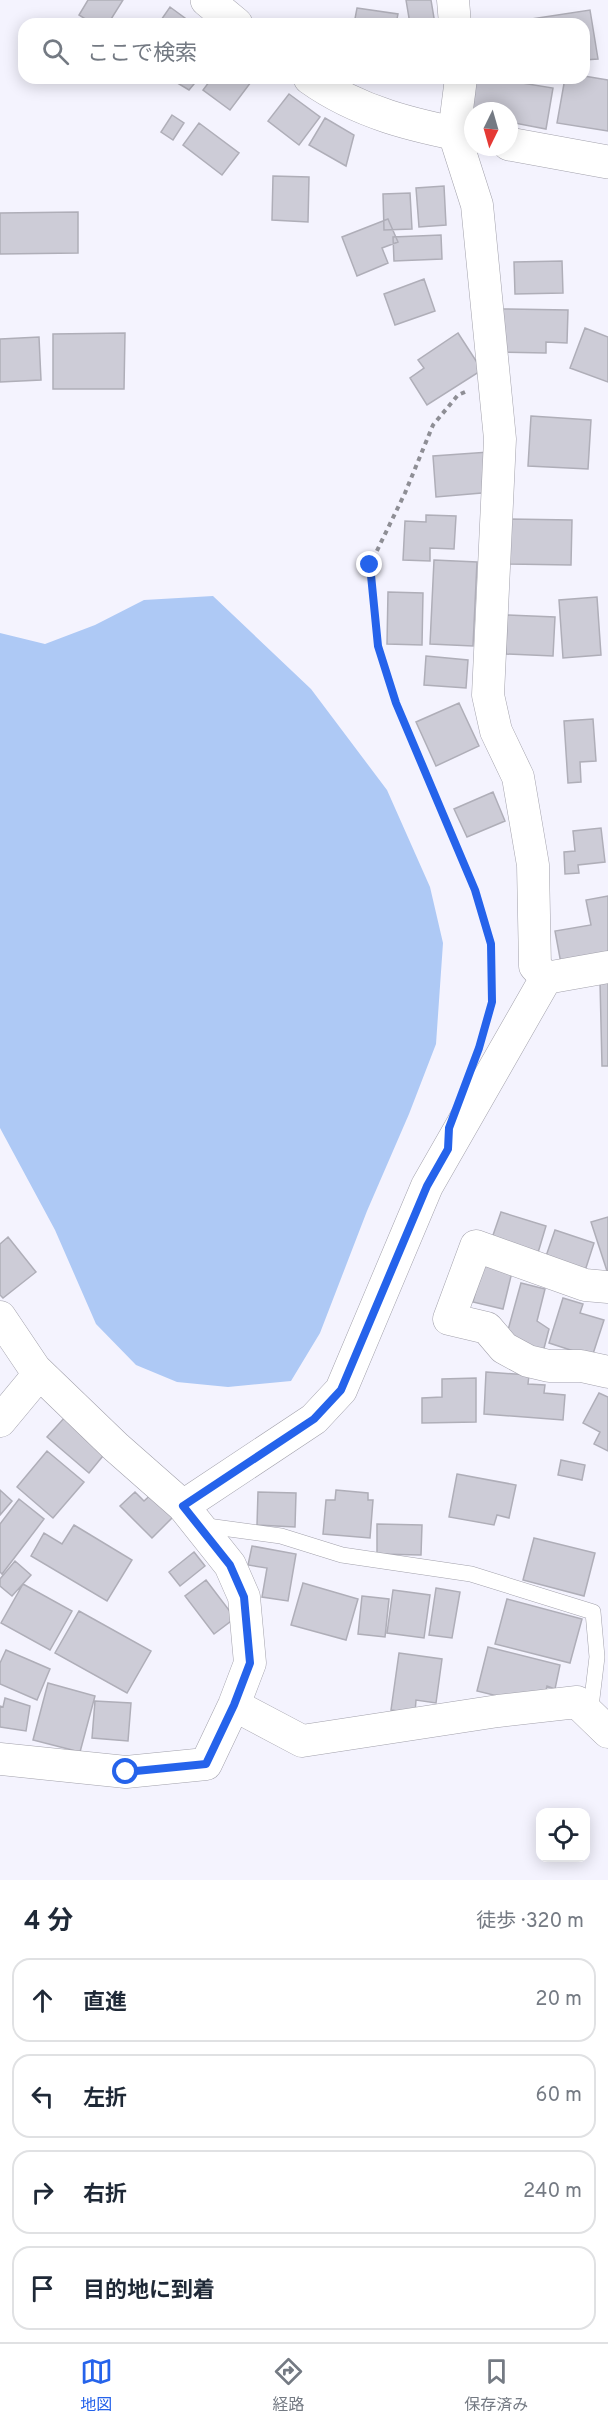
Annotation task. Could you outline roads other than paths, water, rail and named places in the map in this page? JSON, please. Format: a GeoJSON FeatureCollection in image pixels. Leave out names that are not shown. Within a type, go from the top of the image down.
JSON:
{"type":"FeatureCollection","features":[{"type":"Feature","properties":{"kind":"street"},"geometry":{"type":"LineString","coordinates":[[207,0],[229,18]]}},
{"type":"Feature","properties":{"kind":"street"},"geometry":{"type":"LineString","coordinates":[[453,0],[454,18]]}},
{"type":"Feature","properties":{"kind":"street"},"geometry":{"type":"LineString","coordinates":[[321,84],[370,112],[415,126],[463,135]]}},
{"type":"Feature","properties":{"kind":"street"},"geometry":{"type":"LineString","coordinates":[[461,84],[463,135],[477,205],[500,439],[488,695],[496,731],[518,777],[533,865],[535,966],[546,978]]}},
{"type":"Feature","properties":{"kind":"street"},"geometry":{"type":"LineString","coordinates":[[518,146],[608,162]]}},
{"type":"Feature","properties":{"kind":"street"},"geometry":{"type":"LineString","coordinates":[[546,978],[608,967]]}},
{"type":"Feature","properties":{"kind":"street"},"geometry":{"type":"LineString","coordinates":[[191,1515],[314,1419],[341,1390],[427,1186],[546,978]]}},
{"type":"Feature","properties":{"kind":"street"},"geometry":{"type":"LineString","coordinates":[[608,1287],[585,1285],[476,1246],[449,1319],[486,1328],[504,1347],[528,1360],[549,1366],[581,1366],[608,1372]]}},
{"type":"Feature","properties":{"kind":"street"},"geometry":{"type":"LineString","coordinates":[[0,1317],[39,1374],[191,1515],[230,1565],[244,1597],[250,1663],[234,1705],[206,1764],[126,1772],[0,1759]]}},
{"type":"Feature","properties":{"kind":"street"},"geometry":{"type":"LineString","coordinates":[[0,1421],[39,1374]]}},
{"type":"Feature","properties":{"kind":"street"},"geometry":{"type":"LineString","coordinates":[[234,1705],[302,1741],[498,1711],[577,1702],[599,1724]]}},
{"type":"Feature","properties":{"kind":"lane"},"geometry":{"type":"LineString","coordinates":[[191,1515],[281,1536],[342,1555],[471,1574],[593,1612],[599,1724]]}},
{"type":"Feature","properties":{"kind":"water"},"geometry":{"type":"Polygon","coordinates":[[[213,596],[311,689],[387,790],[430,887],[443,943],[436,1044],[367,1211],[320,1333],[291,1381],[228,1387],[177,1382],[136,1365],[96,1324],[55,1230],[0,1128],[0,633],[45,644],[95,625],[144,600],[213,596]]]}}]}
